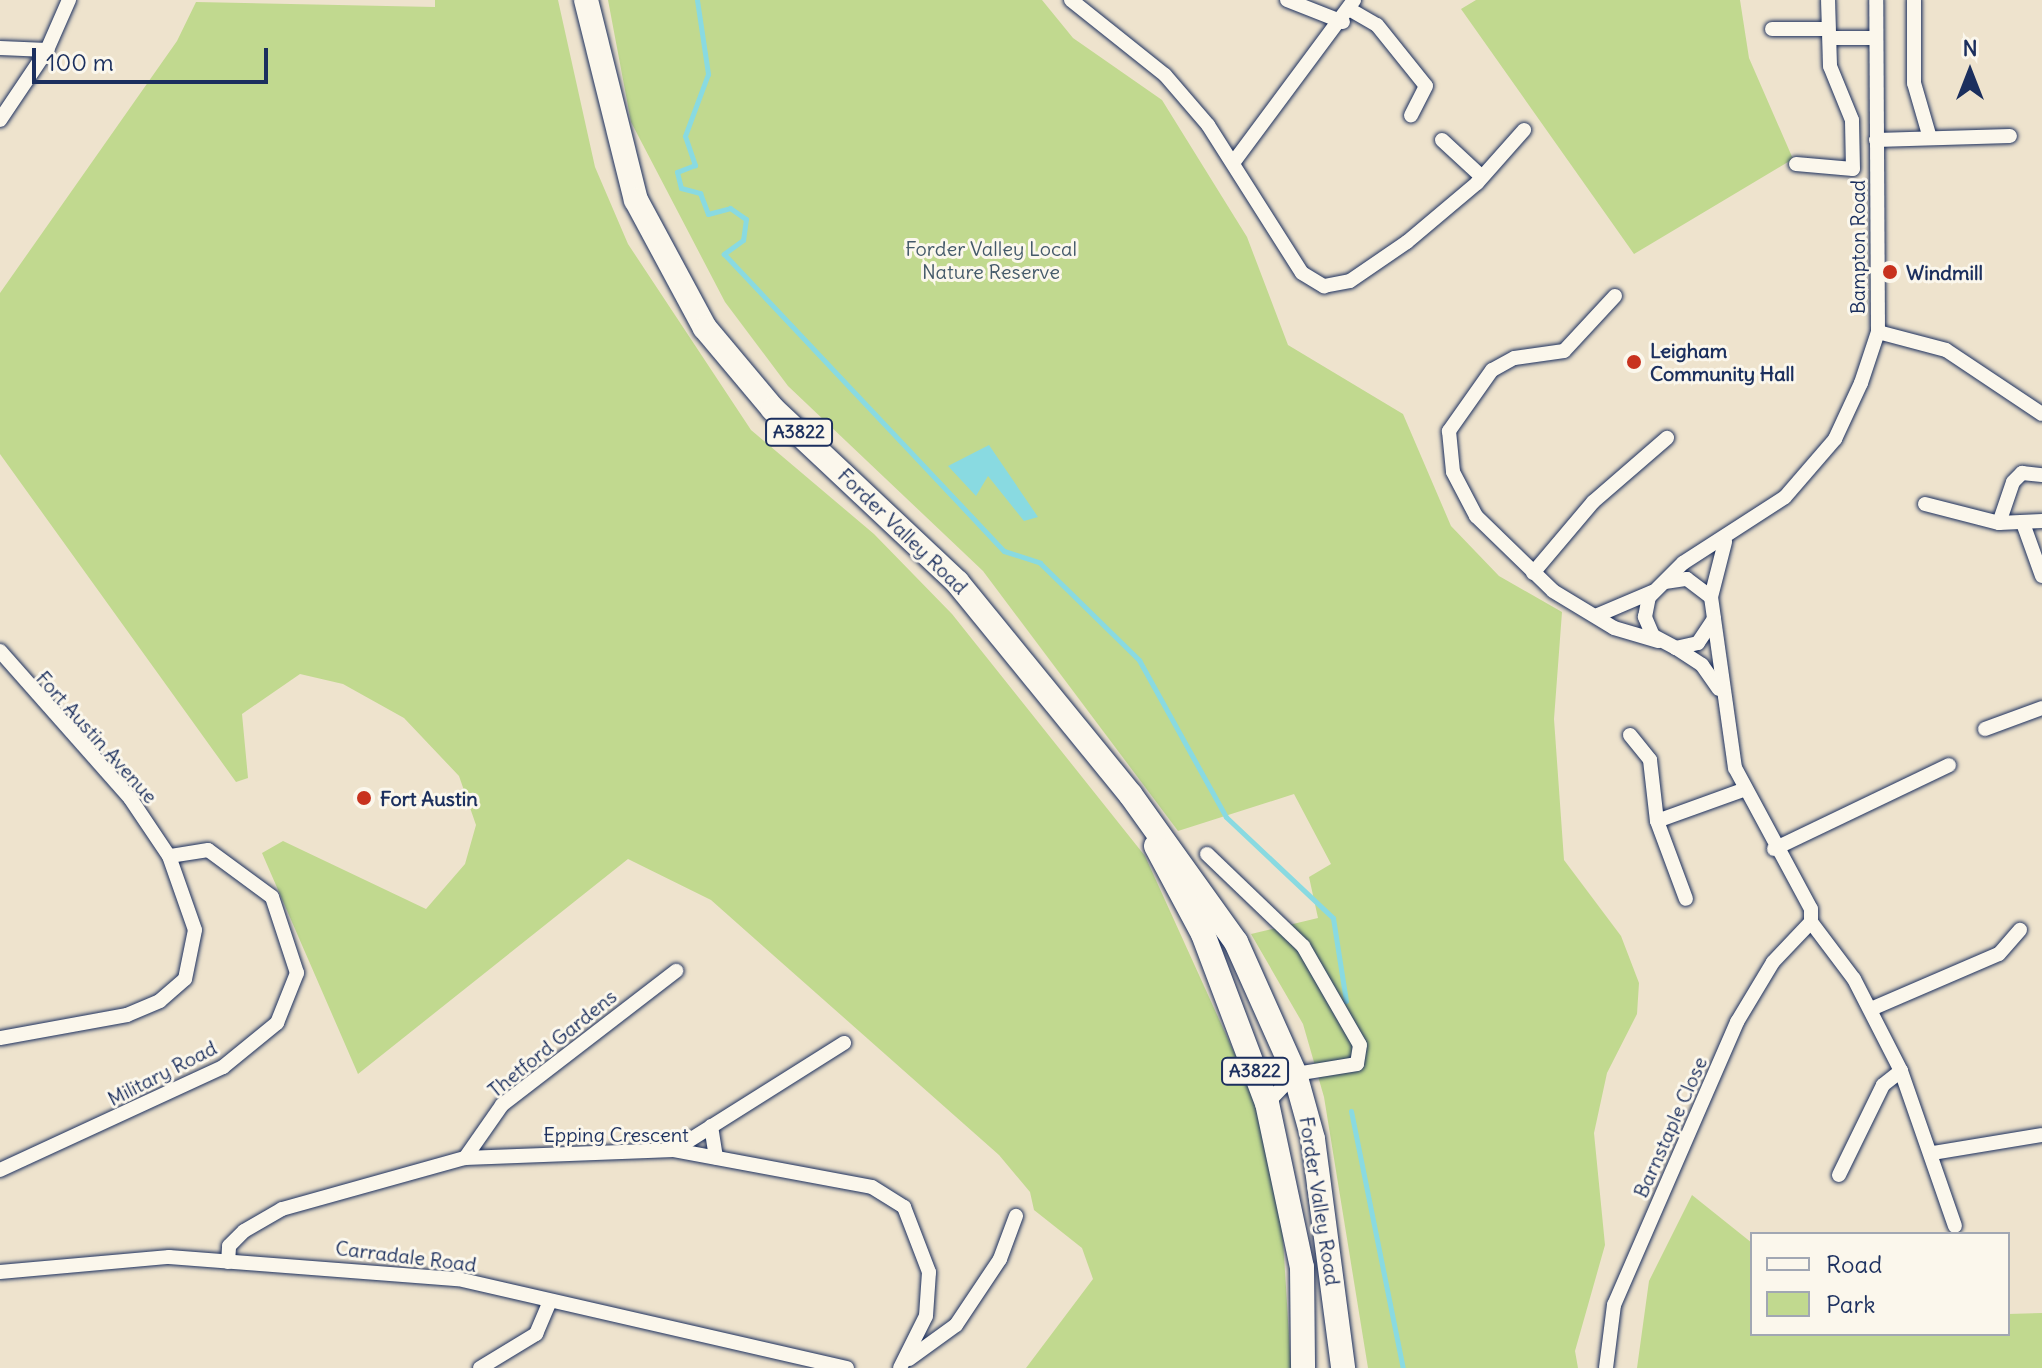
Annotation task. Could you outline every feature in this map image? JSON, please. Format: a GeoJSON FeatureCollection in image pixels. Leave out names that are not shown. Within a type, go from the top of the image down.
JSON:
{"type":"FeatureCollection","features":[{"type":"Feature","properties":{"kind":"main road","name":"Forder Valley Road"},"geometry":{"type":"LineString","coordinates":[[586,0],[636,200],[705,328],[773,409],[957,582],[1130,794],[1236,942],[1295,1074],[1313,1139],[1343,1368]]}},
{"type":"Feature","properties":{"kind":"main road","name":"Forder Valley Road"},"geometry":{"type":"LineString","coordinates":[[1130,794],[1203,934],[1267,1103],[1302,1267],[1303,1368]]}},
{"type":"Feature","properties":{"kind":"street"},"geometry":{"type":"LineString","coordinates":[[0,120],[47,50],[69,0]]}},
{"type":"Feature","properties":{"kind":"street"},"geometry":{"type":"LineString","coordinates":[[1071,0],[1165,75],[1233,163],[1302,273],[1324,286],[1350,281],[1407,242],[1482,177],[1524,130]]}},
{"type":"Feature","properties":{"kind":"street"},"geometry":{"type":"LineString","coordinates":[[1287,0],[1348,11],[1377,25],[1426,86],[1411,115]]}},
{"type":"Feature","properties":{"kind":"street","name":"Bampton Road"},"geometry":{"type":"LineString","coordinates":[[1796,164],[1853,169],[1852,120],[1830,66],[1828,0]]}},
{"type":"Feature","properties":{"kind":"street","name":"Bampton Road"},"geometry":{"type":"LineString","coordinates":[[1598,615],[1659,587],[1725,542],[1785,497],[1835,439],[1878,332],[1876,0]]}},
{"type":"Feature","properties":{"kind":"street"},"geometry":{"type":"LineString","coordinates":[[1914,0],[1914,83],[1930,138]]}},
{"type":"Feature","properties":{"kind":"street"},"geometry":{"type":"LineString","coordinates":[[1233,163],[1348,11]]}},
{"type":"Feature","properties":{"kind":"street"},"geometry":{"type":"LineString","coordinates":[[1772,29],[1876,38]]}},
{"type":"Feature","properties":{"kind":"street"},"geometry":{"type":"LineString","coordinates":[[0,48],[47,50]]}},
{"type":"Feature","properties":{"kind":"street"},"geometry":{"type":"LineString","coordinates":[[1876,140],[2010,136]]}},
{"type":"Feature","properties":{"kind":"street"},"geometry":{"type":"LineString","coordinates":[[1442,140],[1482,177]]}},
{"type":"Feature","properties":{"kind":"street"},"geometry":{"type":"LineString","coordinates":[[1615,296],[1564,351],[1514,358],[1492,370],[1449,431],[1453,472],[1476,516],[1533,573],[1636,638],[1658,641],[1676,648],[1702,665],[1719,689]]}},
{"type":"Feature","properties":{"kind":"street"},"geometry":{"type":"LineString","coordinates":[[1878,332],[1946,350],[2040,406]]}},
{"type":"Feature","properties":{"kind":"street"},"geometry":{"type":"LineString","coordinates":[[1533,573],[1593,502],[1667,438]]}},
{"type":"Feature","properties":{"kind":"street"},"geometry":{"type":"LineString","coordinates":[[1999,523],[2013,482],[2022,473],[2042,475]]}},
{"type":"Feature","properties":{"kind":"street"},"geometry":{"type":"LineString","coordinates":[[1925,504],[1999,523],[2024,526],[2042,521]]}},
{"type":"Feature","properties":{"kind":"street"},"geometry":{"type":"LineString","coordinates":[[2024,526],[2042,576]]}},
{"type":"Feature","properties":{"kind":"street"},"geometry":{"type":"LineString","coordinates":[[1725,542],[1711,597],[1719,689],[1743,790],[1811,909],[1811,922],[1871,1009],[1901,1071],[1933,1153],[1955,1226]]}},
{"type":"Feature","properties":{"kind":"street"},"geometry":{"type":"LineString","coordinates":[[1658,641],[1645,617],[1659,587],[1687,579],[1711,597]]}},
{"type":"Feature","properties":{"kind":"street"},"geometry":{"type":"LineString","coordinates":[[1676,648],[1704,639],[1714,619]]}},
{"type":"Feature","properties":{"kind":"street","name":"Fort Austin Avenue"},"geometry":{"type":"LineString","coordinates":[[0,651],[130,798],[169,856],[195,930],[185,979],[127,1015],[0,1038]]}},
{"type":"Feature","properties":{"kind":"street"},"geometry":{"type":"LineString","coordinates":[[1985,729],[2042,708]]}},
{"type":"Feature","properties":{"kind":"street"},"geometry":{"type":"LineString","coordinates":[[1630,735],[1650,760],[1657,821],[1686,899]]}},
{"type":"Feature","properties":{"kind":"street"},"geometry":{"type":"LineString","coordinates":[[1774,849],[1949,765]]}},
{"type":"Feature","properties":{"kind":"street"},"geometry":{"type":"LineString","coordinates":[[1657,821],[1743,790]]}},
{"type":"Feature","properties":{"kind":"street","name":"Military Road"},"geometry":{"type":"LineString","coordinates":[[0,1170],[223,1067],[277,1023],[297,973],[272,897],[208,850],[169,856]]}},
{"type":"Feature","properties":{"kind":"street"},"geometry":{"type":"LineString","coordinates":[[1207,854],[1303,946],[1360,1045],[1357,1064],[1295,1074],[1267,1103]]}},
{"type":"Feature","properties":{"kind":"street","name":"Barnstaple Close"},"geometry":{"type":"LineString","coordinates":[[1606,1368],[1614,1305],[1737,1022],[1773,962],[1811,922]]}},
{"type":"Feature","properties":{"kind":"street"},"geometry":{"type":"LineString","coordinates":[[1871,1009],[1999,954],[2020,930]]}},
{"type":"Feature","properties":{"kind":"street","name":"Thetford Gardens"},"geometry":{"type":"LineString","coordinates":[[465,1158],[502,1105],[676,971]]}},
{"type":"Feature","properties":{"kind":"street"},"geometry":{"type":"LineString","coordinates":[[674,1150],[844,1043]]}},
{"type":"Feature","properties":{"kind":"street"},"geometry":{"type":"LineString","coordinates":[[1839,1175],[1883,1085],[1901,1071]]}},
{"type":"Feature","properties":{"kind":"street"},"geometry":{"type":"LineString","coordinates":[[711,1126],[716,1158]]}},
{"type":"Feature","properties":{"kind":"street"},"geometry":{"type":"LineString","coordinates":[[1933,1153],[2042,1135]]}},
{"type":"Feature","properties":{"kind":"street","name":"Epping Crescent"},"geometry":{"type":"LineString","coordinates":[[228,1262],[229,1246],[244,1231],[282,1209],[465,1158],[674,1150],[872,1187],[904,1207],[929,1272],[926,1316],[904,1364]]}},
{"type":"Feature","properties":{"kind":"street"},"geometry":{"type":"LineString","coordinates":[[904,1364],[956,1325],[1000,1259],[1016,1216]]}},
{"type":"Feature","properties":{"kind":"street","name":"Carradale Road"},"geometry":{"type":"LineString","coordinates":[[0,1272],[134,1258],[458,1279],[549,1303],[847,1368]]}},
{"type":"Feature","properties":{"kind":"street"},"geometry":{"type":"LineString","coordinates":[[480,1368],[536,1334],[549,1303]]}},
{"type":"Feature","properties":{"kind":"street"},"geometry":{"type":"LineString","coordinates":[[926,1316],[940,1327],[956,1325]]}},
{"type":"Feature","properties":{"kind":"green space"},"geometry":{"type":"Polygon","coordinates":[[[435,0],[558,0],[595,167],[628,244],[751,430],[874,534],[952,614],[1145,856],[1258,1105],[1282,1223],[1291,1368],[1026,1368],[1093,1279],[1082,1248],[1034,1210],[1030,1192],[999,1155],[711,900],[628,859],[358,1074],[262,853],[283,841],[426,909],[465,864],[476,825],[459,776],[404,718],[343,684],[300,674],[242,714],[248,778],[236,782],[0,454],[0,293],[177,41],[196,2],[435,7],[435,0]]]}},
{"type":"Feature","properties":{"kind":"green space","name":"Forder Valley Local Nature Reserve"},"geometry":{"type":"Polygon","coordinates":[[[608,0],[1042,0],[1073,38],[1162,100],[1247,237],[1288,345],[1403,414],[1451,526],[1499,576],[1562,612],[1554,719],[1564,860],[1621,936],[1639,983],[1637,1014],[1607,1073],[1594,1133],[1605,1245],[1575,1351],[1578,1368],[1368,1368],[1324,1097],[1303,1024],[1251,934],[1318,918],[1309,877],[1331,864],[1294,794],[1178,831],[983,571],[788,386],[725,302],[631,122],[608,0]]]}},
{"type":"Feature","properties":{"kind":"green space"},"geometry":{"type":"Polygon","coordinates":[[[1476,0],[1740,0],[1749,58],[1793,159],[1634,254],[1461,9],[1476,0]]]}},
{"type":"Feature","properties":{"kind":"green space"},"geometry":{"type":"Polygon","coordinates":[[[1692,1195],[1750,1241],[1750,1336],[2010,1336],[2010,1314],[2042,1313],[2042,1368],[1637,1368],[1649,1281],[1692,1195]]]}},
{"type":"Feature","properties":{"kind":"water"},"geometry":{"type":"Polygon","coordinates":[[[989,445],[1038,517],[1024,521],[988,476],[976,496],[948,466],[989,445]]]}},
{"type":"Feature","properties":{"kind":"waterway"},"geometry":{"type":"LineString","coordinates":[[697,0],[708,74],[685,136],[695,165],[677,172],[681,188],[700,193],[708,214],[730,208],[746,219],[743,240],[724,254],[1004,551],[1040,563],[1139,660],[1226,817],[1333,918],[1346,1001]]}},
{"type":"Feature","properties":{"kind":"waterway"},"geometry":{"type":"LineString","coordinates":[[1351,1111],[1403,1368]]}},
{"type":"Feature","properties":{"kind":"place","name":"Windmill"},"geometry":{"type":"Point","coordinates":[1890,272]}},
{"type":"Feature","properties":{"kind":"place","name":"Leigham Community Hall"},"geometry":{"type":"Point","coordinates":[1634,362]}},
{"type":"Feature","properties":{"kind":"place","name":"Fort Austin"},"geometry":{"type":"Point","coordinates":[364,798]}}]}
